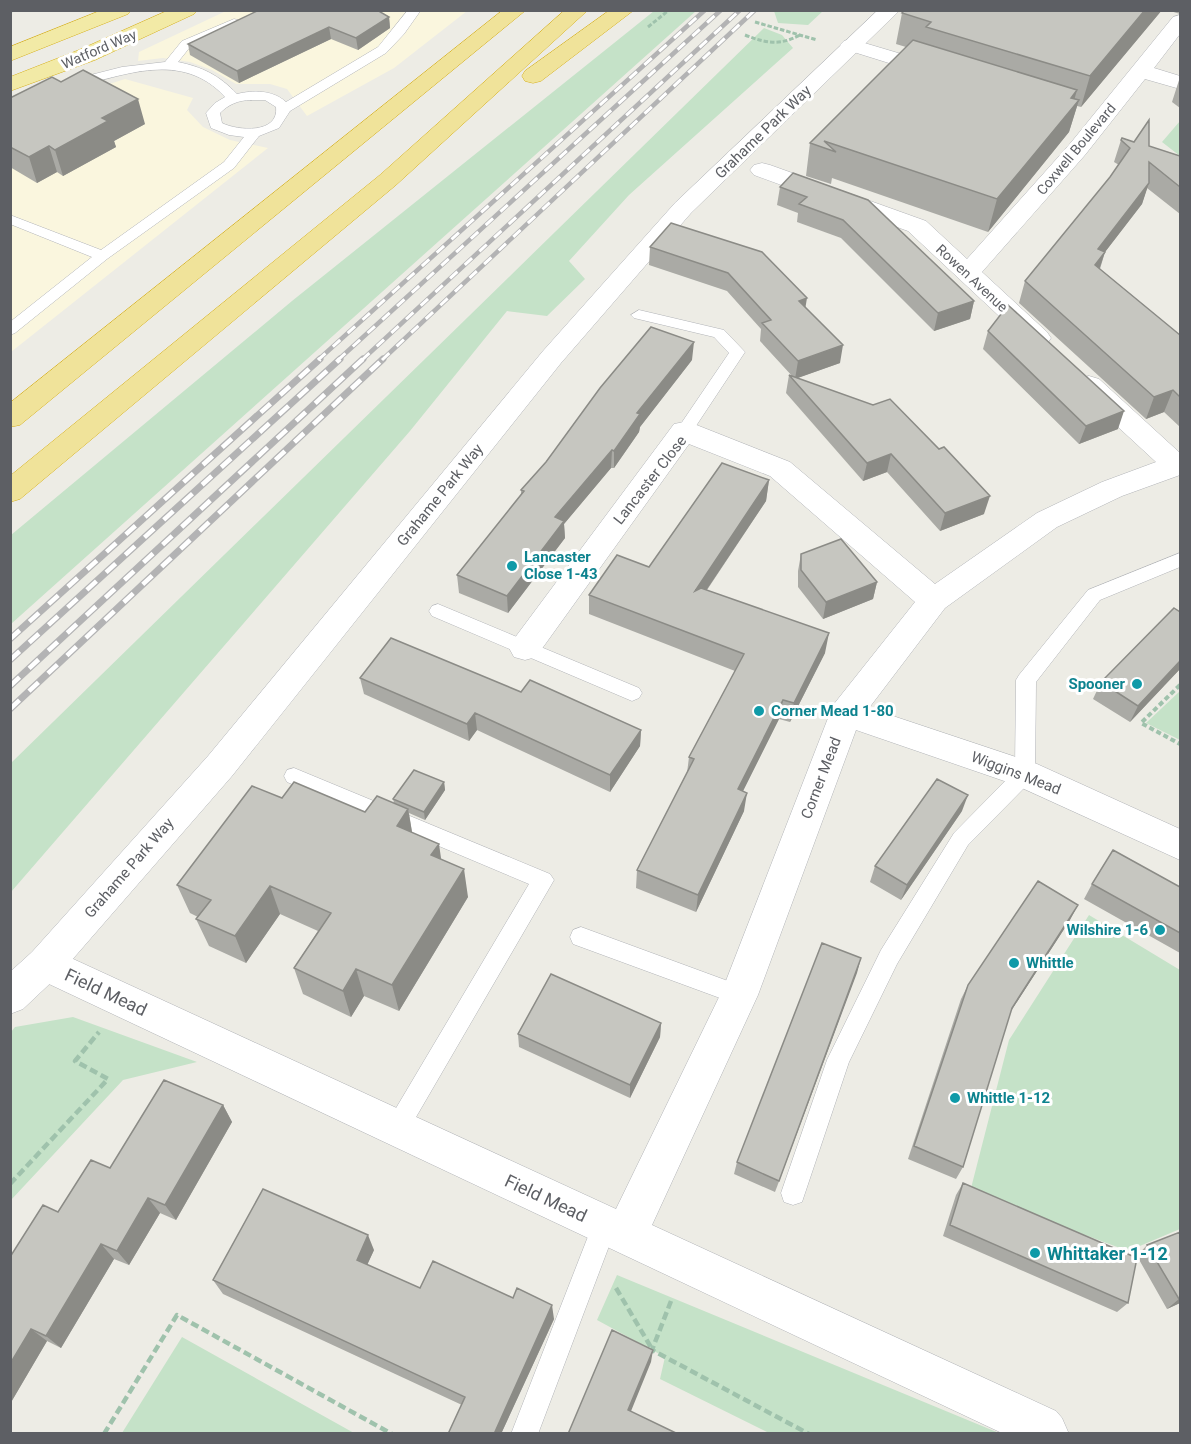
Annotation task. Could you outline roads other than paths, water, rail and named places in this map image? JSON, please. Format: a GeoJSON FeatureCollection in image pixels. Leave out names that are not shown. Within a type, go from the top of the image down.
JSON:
{"type":"FeatureCollection","features":[{"type":"Feature","properties":{"kind":"highway","name":"Watford Way"},"geometry":{"type":"LineString","coordinates":[[10,55],[121,10]]}},
{"type":"Feature","properties":{"kind":"highway","name":"Watford Way"},"geometry":{"type":"LineString","coordinates":[[10,85],[87,55],[187,10]]}},
{"type":"Feature","properties":{"kind":"highway"},"geometry":{"type":"LineString","coordinates":[[10,418],[516,10]]}},
{"type":"Feature","properties":{"kind":"highway"},"geometry":{"type":"LineString","coordinates":[[10,492],[388,180],[579,10]]}},
{"type":"Feature","properties":{"kind":"highway"},"geometry":{"type":"LineString","coordinates":[[388,180],[624,10]]}},
{"type":"Feature","properties":{"kind":"street","name":"Grahame Park Way"},"geometry":{"type":"LineString","coordinates":[[10,997],[45,964],[220,766],[552,357],[667,226],[851,45],[890,10]]}},
{"type":"Feature","properties":{"kind":"street","name":"Coxwell Boulevard"},"geometry":{"type":"LineString","coordinates":[[968,273],[1099,123],[1180,21]]}},
{"type":"Feature","properties":{"kind":"street"},"geometry":{"type":"LineString","coordinates":[[851,45],[952,77]]}},
{"type":"Feature","properties":{"kind":"street"},"geometry":{"type":"LineString","coordinates":[[1140,71],[1180,83]]}},
{"type":"Feature","properties":{"kind":"street"},"geometry":{"type":"LineString","coordinates":[[1076,116],[1099,123]]}},
{"type":"Feature","properties":{"kind":"street","name":"Rowen Avenue"},"geometry":{"type":"LineString","coordinates":[[762,170],[917,226],[1178,464]]}},
{"type":"Feature","properties":{"kind":"street","name":"Lancaster Close"},"geometry":{"type":"LineString","coordinates":[[525,648],[684,431],[780,469],[934,600]]}},
{"type":"Feature","properties":{"kind":"street","name":"Corner Mead"},"geometry":{"type":"LineString","coordinates":[[616,1230],[739,995],[846,713],[934,600],[1047,520],[1112,489],[1178,464]]}},
{"type":"Feature","properties":{"kind":"street","name":"Wiggins Mead"},"geometry":{"type":"LineString","coordinates":[[846,713],[1025,774],[1180,846]]}},
{"type":"Feature","properties":{"kind":"street","name":"Field Mead"},"geometry":{"type":"LineString","coordinates":[[45,964],[1040,1427],[1046,1434]]}},
{"type":"Feature","properties":{"kind":"lane"},"geometry":{"type":"LineString","coordinates":[[284,110],[382,50],[415,10]]}},
{"type":"Feature","properties":{"kind":"lane"},"geometry":{"type":"LineString","coordinates":[[168,66],[186,44],[248,16]]}},
{"type":"Feature","properties":{"kind":"lane"},"geometry":{"type":"LineString","coordinates":[[63,87],[132,68],[168,66],[207,74],[222,85],[233,98]]}},
{"type":"Feature","properties":{"kind":"lane"},"geometry":{"type":"LineString","coordinates":[[266,96],[275,99],[284,110],[283,117],[277,124],[254,133],[231,133],[216,125],[213,113],[224,102],[233,98],[266,96]]}},
{"type":"Feature","properties":{"kind":"lane"},"geometry":{"type":"LineString","coordinates":[[10,330],[102,256],[229,165],[254,133]]}},
{"type":"Feature","properties":{"kind":"lane"},"geometry":{"type":"LineString","coordinates":[[10,219],[102,256]]}},
{"type":"Feature","properties":{"kind":"lane"},"geometry":{"type":"LineString","coordinates":[[639,315],[720,333],[736,352],[684,431]]}},
{"type":"Feature","properties":{"kind":"lane"},"geometry":{"type":"LineString","coordinates":[[793,1193],[838,1060],[889,957],[961,839],[1025,774],[1026,680],[1094,595],[1180,560]]}},
{"type":"Feature","properties":{"kind":"lane"},"geometry":{"type":"LineString","coordinates":[[438,611],[632,693]]}},
{"type":"Feature","properties":{"kind":"lane"},"geometry":{"type":"LineString","coordinates":[[294,776],[543,880],[397,1128]]}},
{"type":"Feature","properties":{"kind":"lane"},"geometry":{"type":"LineString","coordinates":[[581,937],[739,995]]}},
{"type":"Feature","properties":{"kind":"lane"},"geometry":{"type":"LineString","coordinates":[[524,1434],[591,1263],[616,1230]]}},
{"type":"Feature","properties":{"kind":"railway"},"geometry":{"type":"LineString","coordinates":[[318,360],[705,10]]}},
{"type":"Feature","properties":{"kind":"railway"},"geometry":{"type":"LineString","coordinates":[[338,360],[721,10]]}},
{"type":"Feature","properties":{"kind":"railway"},"geometry":{"type":"LineString","coordinates":[[362,360],[740,10]]}},
{"type":"Feature","properties":{"kind":"railway"},"geometry":{"type":"LineString","coordinates":[[382,360],[755,10]]}},
{"type":"Feature","properties":{"kind":"railway"},"geometry":{"type":"LineString","coordinates":[[10,639],[320,359]]}},
{"type":"Feature","properties":{"kind":"railway"},"geometry":{"type":"LineString","coordinates":[[10,660],[340,359]]}},
{"type":"Feature","properties":{"kind":"railway"},"geometry":{"type":"LineString","coordinates":[[10,686],[363,359]]}},
{"type":"Feature","properties":{"kind":"railway"},"geometry":{"type":"LineString","coordinates":[[10,709],[383,359]]}},
{"type":"Feature","properties":{"kind":"place","name":"Lancaster Close 1-43"},"geometry":{"type":"Point","coordinates":[512,566]}},
{"type":"Feature","properties":{"kind":"place","name":"Spooner"},"geometry":{"type":"Point","coordinates":[1137,684]}},
{"type":"Feature","properties":{"kind":"place","name":"Corner Mead 1-80"},"geometry":{"type":"Point","coordinates":[759,711]}},
{"type":"Feature","properties":{"kind":"place","name":"Wilshire 1-6"},"geometry":{"type":"Point","coordinates":[1160,930]}},
{"type":"Feature","properties":{"kind":"place","name":"Whittle"},"geometry":{"type":"Point","coordinates":[1014,963]}},
{"type":"Feature","properties":{"kind":"place","name":"Whittle 1-12"},"geometry":{"type":"Point","coordinates":[955,1098]}},
{"type":"Feature","properties":{"kind":"place","name":"Whittaker 1-12"},"geometry":{"type":"Point","coordinates":[1035,1253]}}]}
